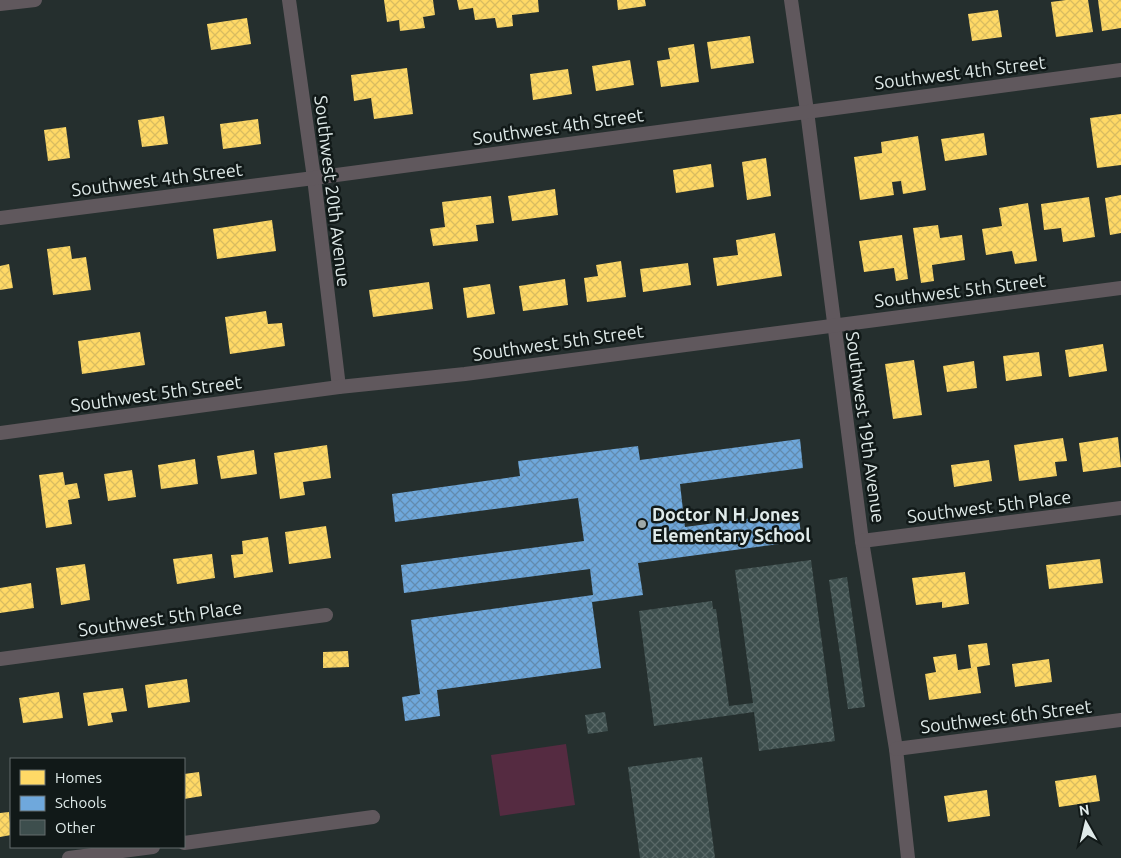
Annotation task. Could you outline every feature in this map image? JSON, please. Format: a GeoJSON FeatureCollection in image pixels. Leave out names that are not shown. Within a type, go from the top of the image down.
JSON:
{"type":"FeatureCollection","features":[{"type":"Feature","properties":{"kind":"street"},"geometry":{"type":"LineString","coordinates":[[0,4],[35,0]]}},
{"type":"Feature","properties":{"kind":"street","name":"Southwest 20th Avenue"},"geometry":{"type":"LineString","coordinates":[[289,0],[314,178],[339,387]]}},
{"type":"Feature","properties":{"kind":"street","name":"Southwest 19th Avenue"},"geometry":{"type":"LineString","coordinates":[[791,0],[862,541],[896,749],[908,858]]}},
{"type":"Feature","properties":{"kind":"street","name":"Southwest 4th Street"},"geometry":{"type":"LineString","coordinates":[[0,218],[1121,70]]}},
{"type":"Feature","properties":{"kind":"street","name":"Southwest 5th Street"},"geometry":{"type":"LineString","coordinates":[[0,433],[339,387],[465,374],[1121,288]]}},
{"type":"Feature","properties":{"kind":"street","name":"Southwest 5th Place"},"geometry":{"type":"LineString","coordinates":[[862,541],[1121,508]]}},
{"type":"Feature","properties":{"kind":"street","name":"Southwest 5th Place"},"geometry":{"type":"LineString","coordinates":[[0,659],[326,615]]}},
{"type":"Feature","properties":{"kind":"street","name":"Southwest 6th Street"},"geometry":{"type":"LineString","coordinates":[[896,749],[1121,720]]}},
{"type":"Feature","properties":{"kind":"street"},"geometry":{"type":"LineString","coordinates":[[185,843],[373,817]]}},
{"type":"Feature","properties":{"kind":"street"},"geometry":{"type":"LineString","coordinates":[[69,858],[145,848]]}},
{"type":"Feature","properties":{"kind":"shaded area"},"geometry":{"type":"Polygon","coordinates":[[[566,744],[575,805],[500,816],[491,755],[566,744]]]}},
{"type":"Feature","properties":{"kind":"building: Homes"},"geometry":{"type":"Polygon","coordinates":[[[384,0],[433,0],[435,15],[423,17],[425,28],[400,31],[399,20],[387,22],[384,0]]]}},
{"type":"Feature","properties":{"kind":"building: Homes"},"geometry":{"type":"Polygon","coordinates":[[[457,0],[538,0],[539,12],[512,15],[513,26],[497,28],[495,18],[475,20],[473,8],[459,10],[457,0]]]}},
{"type":"Feature","properties":{"kind":"building: Homes"},"geometry":{"type":"Polygon","coordinates":[[[617,0],[645,0],[646,6],[618,10],[617,0]]]}},
{"type":"Feature","properties":{"kind":"building: Homes"},"geometry":{"type":"Polygon","coordinates":[[[1088,0],[1093,32],[1056,37],[1051,2],[1088,0]]]}},
{"type":"Feature","properties":{"kind":"building: Homes"},"geometry":{"type":"Polygon","coordinates":[[[1098,0],[1121,0],[1121,28],[1102,31],[1098,0]]]}},
{"type":"Feature","properties":{"kind":"building: Homes"},"geometry":{"type":"Polygon","coordinates":[[[998,10],[1002,37],[972,41],[968,14],[998,10]]]}},
{"type":"Feature","properties":{"kind":"building: Homes"},"geometry":{"type":"Polygon","coordinates":[[[247,18],[251,44],[211,50],[207,24],[247,18]]]}},
{"type":"Feature","properties":{"kind":"building: Homes"},"geometry":{"type":"Polygon","coordinates":[[[750,36],[754,63],[711,69],[707,42],[750,36]]]}},
{"type":"Feature","properties":{"kind":"building: Homes"},"geometry":{"type":"Polygon","coordinates":[[[694,44],[699,82],[661,87],[657,61],[670,59],[668,48],[694,44]]]}},
{"type":"Feature","properties":{"kind":"building: Homes"},"geometry":{"type":"Polygon","coordinates":[[[630,60],[634,85],[596,91],[592,66],[630,60]]]}},
{"type":"Feature","properties":{"kind":"building: Homes"},"geometry":{"type":"Polygon","coordinates":[[[407,68],[413,114],[374,119],[371,98],[354,101],[351,75],[407,68]]]}},
{"type":"Feature","properties":{"kind":"building: Homes"},"geometry":{"type":"Polygon","coordinates":[[[568,69],[572,94],[533,100],[530,74],[568,69]]]}},
{"type":"Feature","properties":{"kind":"building: Homes"},"geometry":{"type":"Polygon","coordinates":[[[1121,114],[1121,165],[1097,168],[1090,118],[1121,114]]]}},
{"type":"Feature","properties":{"kind":"building: Homes"},"geometry":{"type":"Polygon","coordinates":[[[164,116],[168,144],[142,147],[138,120],[164,116]]]}},
{"type":"Feature","properties":{"kind":"building: Homes"},"geometry":{"type":"Polygon","coordinates":[[[258,119],[261,144],[223,149],[220,124],[258,119]]]}},
{"type":"Feature","properties":{"kind":"building: Homes"},"geometry":{"type":"Polygon","coordinates":[[[66,127],[70,158],[48,161],[44,130],[66,127]]]}},
{"type":"Feature","properties":{"kind":"building: Homes"},"geometry":{"type":"Polygon","coordinates":[[[984,133],[987,155],[945,161],[941,139],[984,133]]]}},
{"type":"Feature","properties":{"kind":"building: Homes"},"geometry":{"type":"Polygon","coordinates":[[[918,136],[926,190],[903,194],[901,181],[892,182],[894,195],[860,200],[854,157],[882,153],[881,142],[918,136]]]}},
{"type":"Feature","properties":{"kind":"building: Homes"},"geometry":{"type":"Polygon","coordinates":[[[766,158],[771,196],[747,200],[742,162],[766,158]]]}},
{"type":"Feature","properties":{"kind":"building: Homes"},"geometry":{"type":"Polygon","coordinates":[[[711,164],[714,187],[676,193],[673,170],[711,164]]]}},
{"type":"Feature","properties":{"kind":"building: Homes"},"geometry":{"type":"Polygon","coordinates":[[[555,189],[558,215],[512,221],[508,196],[555,189]]]}},
{"type":"Feature","properties":{"kind":"building: Homes"},"geometry":{"type":"Polygon","coordinates":[[[1121,195],[1121,233],[1110,235],[1105,198],[1121,195]]]}},
{"type":"Feature","properties":{"kind":"building: Homes"},"geometry":{"type":"Polygon","coordinates":[[[491,196],[494,223],[476,225],[478,241],[433,246],[430,229],[445,227],[442,202],[491,196]]]}},
{"type":"Feature","properties":{"kind":"building: Homes"},"geometry":{"type":"Polygon","coordinates":[[[1089,197],[1095,237],[1063,242],[1061,228],[1044,230],[1041,204],[1089,197]]]}},
{"type":"Feature","properties":{"kind":"building: Homes"},"geometry":{"type":"Polygon","coordinates":[[[1028,203],[1037,261],[1015,264],[1012,251],[986,255],[982,229],[1002,226],[999,208],[1028,203]]]}},
{"type":"Feature","properties":{"kind":"building: Homes"},"geometry":{"type":"Polygon","coordinates":[[[272,220],[276,251],[217,259],[213,229],[272,220]]]}},
{"type":"Feature","properties":{"kind":"building: Homes"},"geometry":{"type":"Polygon","coordinates":[[[938,225],[940,238],[962,235],[965,260],[932,265],[934,281],[921,283],[913,228],[938,225]]]}},
{"type":"Feature","properties":{"kind":"building: Homes"},"geometry":{"type":"Polygon","coordinates":[[[775,233],[782,276],[717,286],[713,258],[738,255],[736,240],[775,233]]]}},
{"type":"Feature","properties":{"kind":"building: Homes"},"geometry":{"type":"Polygon","coordinates":[[[902,235],[908,279],[896,281],[894,268],[864,272],[859,241],[902,235]]]}},
{"type":"Feature","properties":{"kind":"building: Homes"},"geometry":{"type":"Polygon","coordinates":[[[70,246],[72,259],[86,257],[91,290],[53,295],[47,249],[70,246]]]}},
{"type":"Feature","properties":{"kind":"building: Homes"},"geometry":{"type":"Polygon","coordinates":[[[621,261],[626,297],[587,302],[584,278],[598,276],[596,265],[621,261]]]}},
{"type":"Feature","properties":{"kind":"building: Homes"},"geometry":{"type":"Polygon","coordinates":[[[688,263],[691,285],[643,292],[640,269],[688,263]]]}},
{"type":"Feature","properties":{"kind":"building: Homes"},"geometry":{"type":"Polygon","coordinates":[[[9,264],[13,288],[0,290],[0,266],[9,264]]]}},
{"type":"Feature","properties":{"kind":"building: Homes"},"geometry":{"type":"Polygon","coordinates":[[[565,279],[568,305],[523,311],[519,286],[565,279]]]}},
{"type":"Feature","properties":{"kind":"building: Homes"},"geometry":{"type":"Polygon","coordinates":[[[429,282],[433,309],[373,317],[369,290],[429,282]]]}},
{"type":"Feature","properties":{"kind":"building: Homes"},"geometry":{"type":"Polygon","coordinates":[[[490,284],[495,314],[467,318],[463,288],[490,284]]]}},
{"type":"Feature","properties":{"kind":"building: Homes"},"geometry":{"type":"Polygon","coordinates":[[[266,311],[268,324],[282,323],[285,346],[230,354],[225,317],[266,311]]]}},
{"type":"Feature","properties":{"kind":"building: Homes"},"geometry":{"type":"Polygon","coordinates":[[[140,332],[145,365],[82,374],[78,341],[140,332]]]}},
{"type":"Feature","properties":{"kind":"building: Homes"},"geometry":{"type":"Polygon","coordinates":[[[1103,344],[1107,371],[1069,377],[1065,350],[1103,344]]]}},
{"type":"Feature","properties":{"kind":"building: Homes"},"geometry":{"type":"Polygon","coordinates":[[[1039,352],[1042,376],[1006,381],[1003,356],[1039,352]]]}},
{"type":"Feature","properties":{"kind":"building: Homes"},"geometry":{"type":"Polygon","coordinates":[[[914,360],[922,415],[893,419],[885,364],[914,360]]]}},
{"type":"Feature","properties":{"kind":"building: Homes"},"geometry":{"type":"Polygon","coordinates":[[[974,361],[977,388],[947,392],[943,366],[974,361]]]}},
{"type":"Feature","properties":{"kind":"building: Homes"},"geometry":{"type":"Polygon","coordinates":[[[1118,437],[1121,467],[1083,472],[1079,443],[1118,437]]]}},
{"type":"Feature","properties":{"kind":"building: Homes"},"geometry":{"type":"Polygon","coordinates":[[[1063,438],[1067,461],[1055,462],[1057,476],[1019,481],[1014,445],[1063,438]]]}},
{"type":"Feature","properties":{"kind":"building: Homes"},"geometry":{"type":"Polygon","coordinates":[[[327,445],[331,478],[303,482],[305,495],[280,499],[274,453],[327,445]]]}},
{"type":"Feature","properties":{"kind":"building: Homes"},"geometry":{"type":"Polygon","coordinates":[[[254,450],[257,474],[221,479],[217,456],[254,450]]]}},
{"type":"Feature","properties":{"kind":"building: Homes"},"geometry":{"type":"Polygon","coordinates":[[[195,459],[198,484],[161,489],[158,465],[195,459]]]}},
{"type":"Feature","properties":{"kind":"building: Homes"},"geometry":{"type":"Polygon","coordinates":[[[989,460],[992,481],[954,487],[951,465],[989,460]]]}},
{"type":"Feature","properties":{"kind":"building: Homes"},"geometry":{"type":"Polygon","coordinates":[[[132,470],[136,497],[108,501],[104,474],[132,470]]]}},
{"type":"Feature","properties":{"kind":"building: Homes"},"geometry":{"type":"Polygon","coordinates":[[[63,472],[65,485],[77,483],[80,498],[68,500],[72,524],[46,528],[39,475],[63,472]]]}},
{"type":"Feature","properties":{"kind":"building: Homes"},"geometry":{"type":"Polygon","coordinates":[[[326,526],[331,558],[289,564],[285,532],[326,526]]]}},
{"type":"Feature","properties":{"kind":"building: Homes"},"geometry":{"type":"Polygon","coordinates":[[[268,537],[273,572],[234,578],[231,555],[243,554],[242,541],[268,537]]]}},
{"type":"Feature","properties":{"kind":"building: Homes"},"geometry":{"type":"Polygon","coordinates":[[[212,554],[215,578],[177,584],[173,559],[212,554]]]}},
{"type":"Feature","properties":{"kind":"building: Homes"},"geometry":{"type":"Polygon","coordinates":[[[1100,559],[1103,583],[1049,589],[1046,565],[1100,559]]]}},
{"type":"Feature","properties":{"kind":"building: Homes"},"geometry":{"type":"Polygon","coordinates":[[[85,564],[90,600],[61,605],[56,568],[85,564]]]}},
{"type":"Feature","properties":{"kind":"building: Homes"},"geometry":{"type":"Polygon","coordinates":[[[965,572],[969,604],[942,608],[942,602],[916,605],[912,578],[965,572]]]}},
{"type":"Feature","properties":{"kind":"building: Homes"},"geometry":{"type":"Polygon","coordinates":[[[31,583],[34,608],[0,613],[0,588],[31,583]]]}},
{"type":"Feature","properties":{"kind":"building: Homes"},"geometry":{"type":"Polygon","coordinates":[[[987,643],[990,665],[977,667],[981,693],[929,700],[925,674],[936,672],[933,657],[956,654],[958,670],[971,668],[968,645],[987,643]]]}},
{"type":"Feature","properties":{"kind":"building: Homes"},"geometry":{"type":"Polygon","coordinates":[[[348,651],[349,667],[323,668],[323,652],[348,651]]]}},
{"type":"Feature","properties":{"kind":"building: Homes"},"geometry":{"type":"Polygon","coordinates":[[[1049,659],[1052,682],[1015,687],[1012,664],[1049,659]]]}},
{"type":"Feature","properties":{"kind":"building: Homes"},"geometry":{"type":"Polygon","coordinates":[[[187,679],[190,702],[148,708],[145,685],[187,679]]]}},
{"type":"Feature","properties":{"kind":"building: Homes"},"geometry":{"type":"Polygon","coordinates":[[[123,688],[127,711],[111,713],[113,722],[88,726],[83,693],[123,688]]]}},
{"type":"Feature","properties":{"kind":"building: Homes"},"geometry":{"type":"Polygon","coordinates":[[[59,692],[63,718],[23,723],[19,698],[59,692]]]}},
{"type":"Feature","properties":{"kind":"building: Homes"},"geometry":{"type":"Polygon","coordinates":[[[199,772],[202,796],[185,799],[185,774],[199,772]]]}},
{"type":"Feature","properties":{"kind":"building: Homes"},"geometry":{"type":"Polygon","coordinates":[[[1096,775],[1100,801],[1059,807],[1055,781],[1096,775]]]}},
{"type":"Feature","properties":{"kind":"building: Homes"},"geometry":{"type":"Polygon","coordinates":[[[987,790],[990,816],[948,822],[944,796],[987,790]]]}},
{"type":"Feature","properties":{"kind":"building: Homes"},"geometry":{"type":"Polygon","coordinates":[[[9,812],[10,835],[0,837],[0,813],[9,812]]]}},
{"type":"Feature","properties":{"kind":"building: Schools"},"geometry":{"type":"Polygon","coordinates":[[[800,439],[803,468],[680,484],[685,527],[798,512],[802,541],[638,563],[643,595],[592,602],[601,668],[437,690],[440,716],[405,721],[402,697],[420,694],[411,620],[593,595],[590,569],[404,593],[401,565],[584,541],[578,498],[395,522],[392,494],[520,476],[518,461],[638,446],[640,460],[800,439]]]}},
{"type":"Feature","properties":{"kind":"building: Other"},"geometry":{"type":"Polygon","coordinates":[[[811,560],[835,741],[759,751],[754,712],[654,726],[639,611],[712,601],[713,609],[716,609],[729,706],[753,703],[735,570],[811,560]]]}},
{"type":"Feature","properties":{"kind":"building: Other"},"geometry":{"type":"Polygon","coordinates":[[[847,577],[865,707],[848,709],[829,580],[847,577]]]}},
{"type":"Feature","properties":{"kind":"building: Other"},"geometry":{"type":"Polygon","coordinates":[[[605,712],[608,731],[588,734],[585,715],[605,712]]]}},
{"type":"Feature","properties":{"kind":"building: Other"},"geometry":{"type":"Polygon","coordinates":[[[702,757],[715,858],[640,858],[628,767],[702,757]]]}},
{"type":"Feature","properties":{"kind":"place","name":"Doctor N H Jones Elementary School"},"geometry":{"type":"Point","coordinates":[642,524]}}]}
